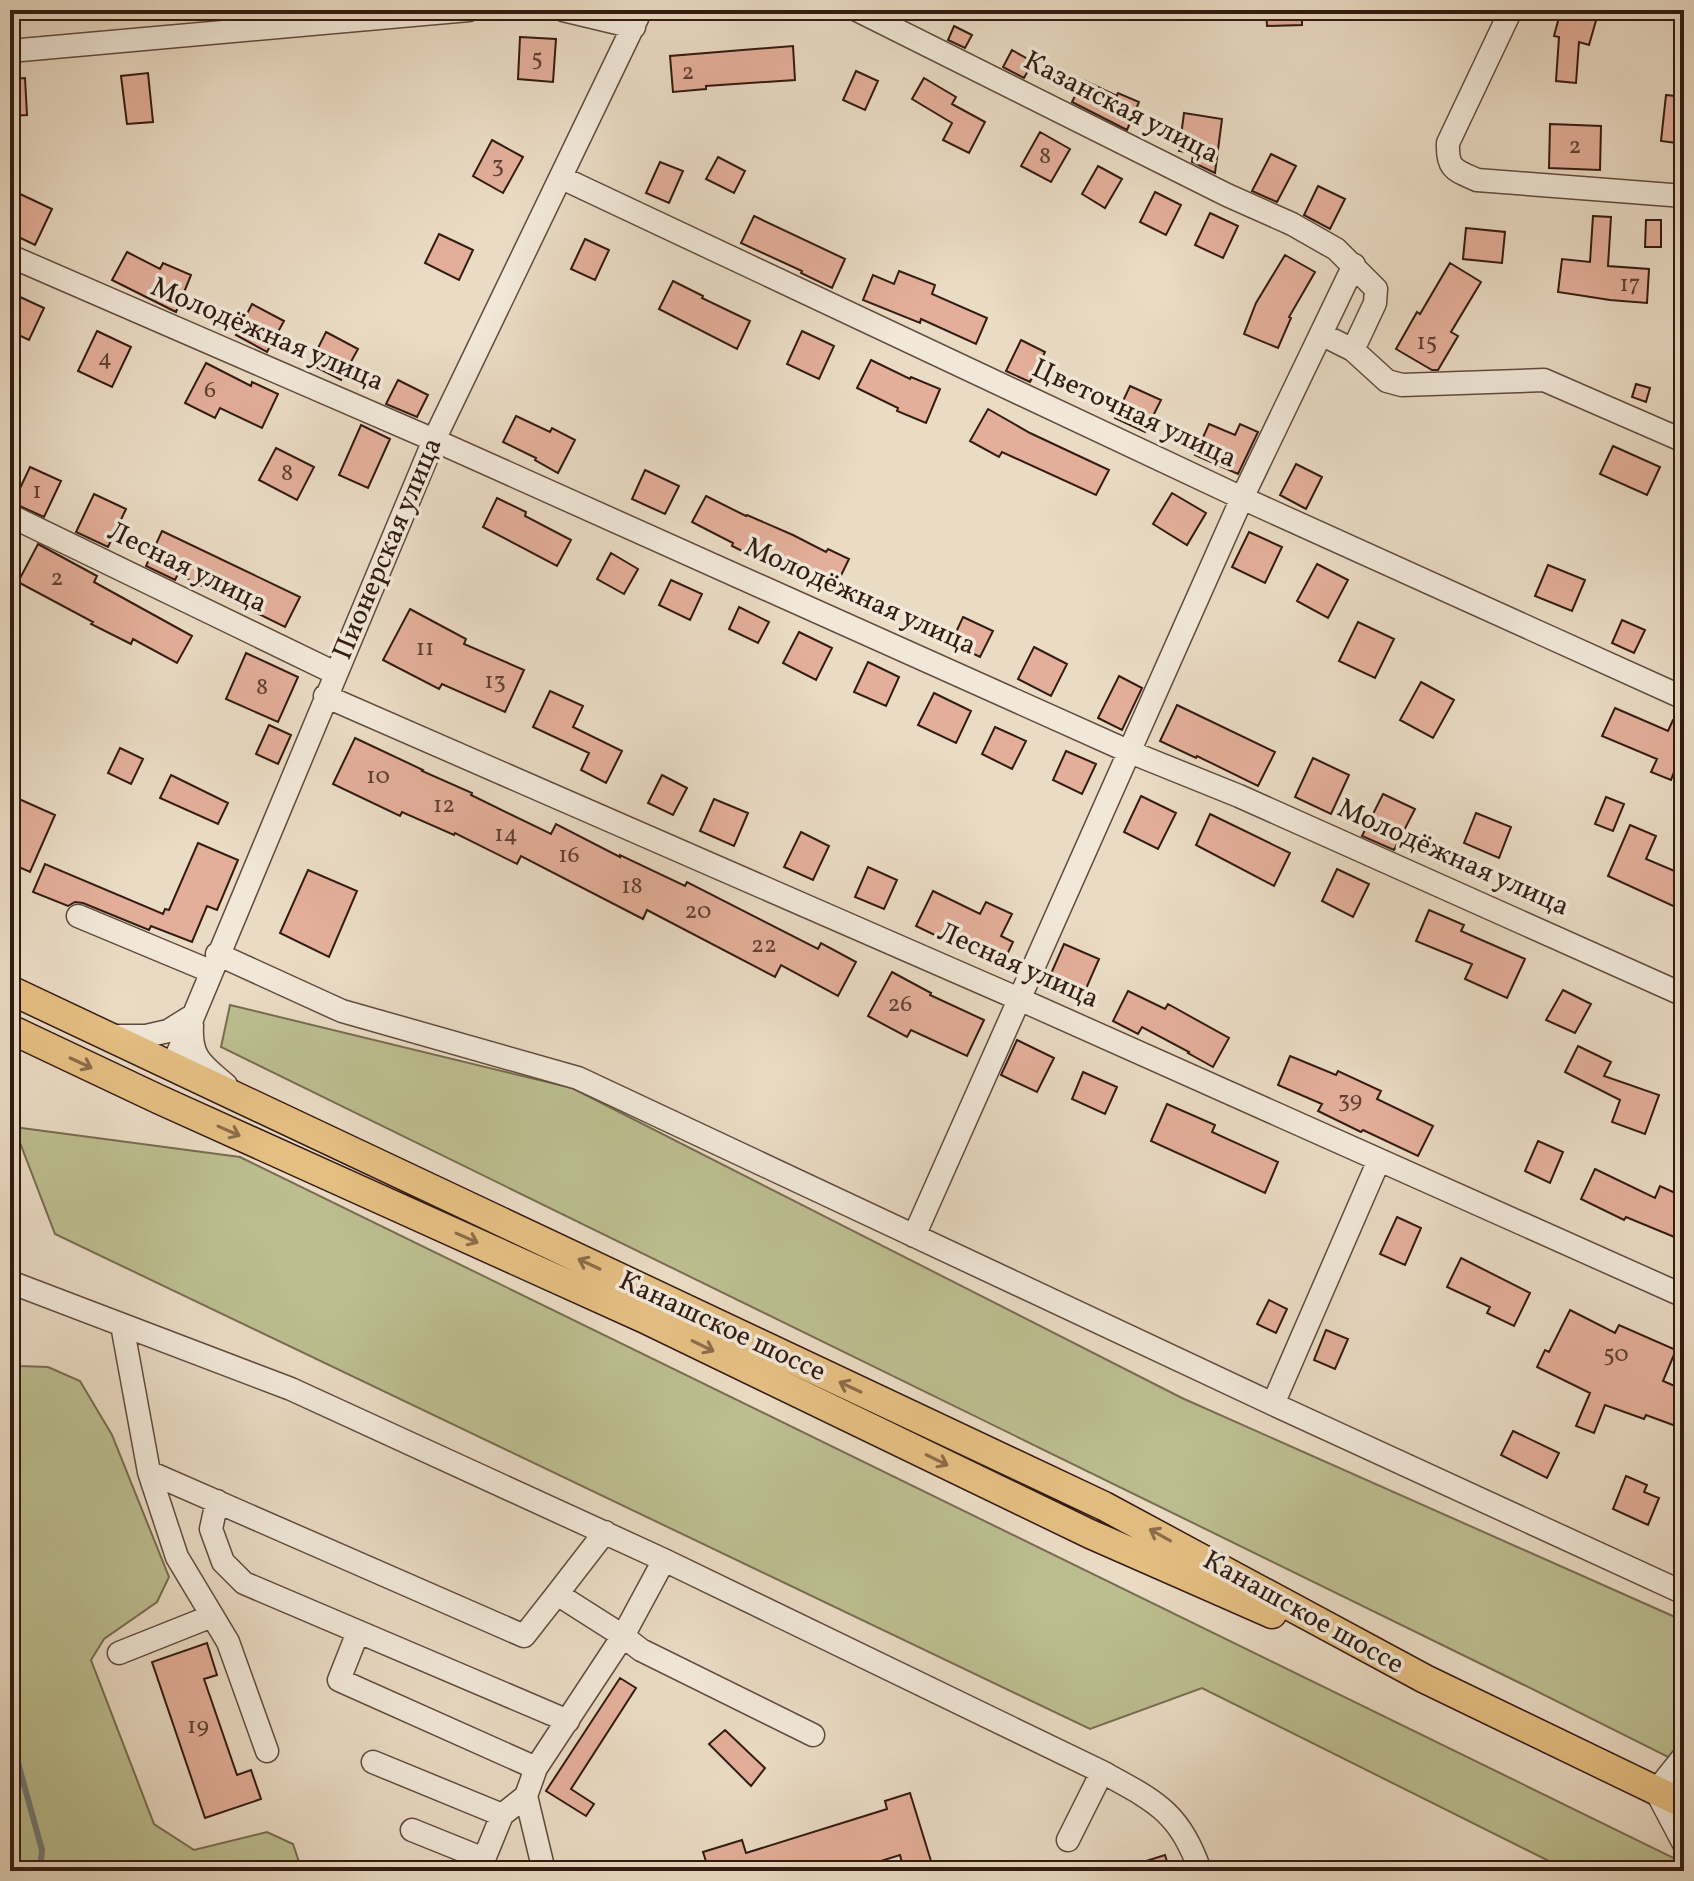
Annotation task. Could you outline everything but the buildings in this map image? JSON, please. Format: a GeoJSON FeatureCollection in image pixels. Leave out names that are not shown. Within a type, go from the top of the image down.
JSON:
{"type":"FeatureCollection","features":[{"type":"Feature","properties":{"kind":"main road","name":"Канашское шоссе"},"geometry":{"type":"LineString","coordinates":[[10,990],[1104,1506],[1425,1679],[1684,1804]]}},
{"type":"Feature","properties":{"kind":"main road","name":"Канашское шоссе"},"geometry":{"type":"LineString","coordinates":[[10,1029],[643,1318],[1090,1534],[1425,1679]]}},
{"type":"Feature","properties":{"kind":"main road","name":"Пионерская улица"},"geometry":{"type":"LineString","coordinates":[[158,1099],[172,1067]]}},
{"type":"Feature","properties":{"kind":"street"},"geometry":{"type":"LineString","coordinates":[[10,51],[349,15],[469,10]]}},
{"type":"Feature","properties":{"kind":"street"},"geometry":{"type":"LineString","coordinates":[[563,10],[638,18]]}},
{"type":"Feature","properties":{"kind":"street","name":"Казанская улица"},"geometry":{"type":"LineString","coordinates":[[857,10],[1227,195],[1292,224],[1336,249],[1376,289],[1375,303],[1353,350]]}},
{"type":"Feature","properties":{"kind":"street"},"geometry":{"type":"LineString","coordinates":[[1511,10],[1448,143],[1447,158],[1455,170],[1477,180],[1684,196]]}},
{"type":"Feature","properties":{"kind":"street","name":"Пионерская улица"},"geometry":{"type":"LineString","coordinates":[[172,1067],[434,440],[638,18]]}},
{"type":"Feature","properties":{"kind":"street","name":"Цветочная улица"},"geometry":{"type":"LineString","coordinates":[[562,178],[1242,498],[1684,698]]}},
{"type":"Feature","properties":{"kind":"street","name":"Молодёжная улица"},"geometry":{"type":"LineString","coordinates":[[10,256],[434,440],[1130,752],[1239,796],[1684,995]]}},
{"type":"Feature","properties":{"kind":"street"},"geometry":{"type":"LineString","coordinates":[[914,1236],[1242,498],[1354,265]]}},
{"type":"Feature","properties":{"kind":"street"},"geometry":{"type":"LineString","coordinates":[[1321,334],[1353,350],[1387,381],[1402,385],[1544,380],[1684,441]]}},
{"type":"Feature","properties":{"kind":"street","name":"Лесная улица"},"geometry":{"type":"LineString","coordinates":[[13,517],[335,673]]}},
{"type":"Feature","properties":{"kind":"street","name":"Лесная улица"},"geometry":{"type":"LineString","coordinates":[[325,696],[1019,999],[1684,1296]]}},
{"type":"Feature","properties":{"kind":"street"},"geometry":{"type":"LineString","coordinates":[[78,916],[214,962],[342,1011],[578,1078],[1684,1593]]}},
{"type":"Feature","properties":{"kind":"street"},"geometry":{"type":"LineString","coordinates":[[106,1036],[146,1036],[168,1031],[192,1016]]}},
{"type":"Feature","properties":{"kind":"street"},"geometry":{"type":"LineString","coordinates":[[192,1016],[191,1043],[196,1055],[249,1104]]}},
{"type":"Feature","properties":{"kind":"street"},"geometry":{"type":"LineString","coordinates":[[1273,1404],[1379,1160]]}},
{"type":"Feature","properties":{"kind":"street"},"geometry":{"type":"LineString","coordinates":[[10,1282],[291,1389],[605,1532],[1102,1772],[1154,1801],[1171,1816],[1184,1835],[1200,1871]]}},
{"type":"Feature","properties":{"kind":"street"},"geometry":{"type":"LineString","coordinates":[[122,1325],[149,1472],[177,1557],[228,1642],[267,1751]]}},
{"type":"Feature","properties":{"kind":"street"},"geometry":{"type":"LineString","coordinates":[[149,1472],[524,1636],[605,1532]]}},
{"type":"Feature","properties":{"kind":"street"},"geometry":{"type":"LineString","coordinates":[[217,1501],[211,1529],[223,1562],[244,1583],[568,1721]]}},
{"type":"Feature","properties":{"kind":"street"},"geometry":{"type":"LineString","coordinates":[[412,1830],[484,1859],[502,1815],[526,1796],[536,1768],[623,1636],[664,1560]]}},
{"type":"Feature","properties":{"kind":"street"},"geometry":{"type":"LineString","coordinates":[[557,1594],[641,1650],[813,1735]]}},
{"type":"Feature","properties":{"kind":"street"},"geometry":{"type":"LineString","coordinates":[[119,1653],[212,1616]]}},
{"type":"Feature","properties":{"kind":"street"},"geometry":{"type":"LineString","coordinates":[[358,1632],[339,1680],[536,1768]]}},
{"type":"Feature","properties":{"kind":"street"},"geometry":{"type":"LineString","coordinates":[[1684,1756],[1656,1791],[1684,1844]]}},
{"type":"Feature","properties":{"kind":"street"},"geometry":{"type":"LineString","coordinates":[[373,1762],[502,1815]]}},
{"type":"Feature","properties":{"kind":"street"},"geometry":{"type":"LineString","coordinates":[[1068,1840],[1102,1772]]}},
{"type":"Feature","properties":{"kind":"street"},"geometry":{"type":"LineString","coordinates":[[526,1796],[544,1871]]}},
{"type":"Feature","properties":{"kind":"green space"},"geometry":{"type":"Polygon","coordinates":[[[230,1005],[572,1088],[1182,1398],[1684,1621],[1684,1765],[221,1047],[230,1005]]]}},
{"type":"Feature","properties":{"kind":"green space"},"geometry":{"type":"Polygon","coordinates":[[[14,1127],[240,1157],[1684,1863],[1684,1871],[1569,1871],[1202,1688],[1090,1729],[55,1234],[14,1127]]]}},
{"type":"Feature","properties":{"kind":"green space"},"geometry":{"type":"Polygon","coordinates":[[[10,1356],[20,1366],[48,1367],[80,1381],[112,1435],[169,1577],[157,1602],[104,1639],[91,1660],[154,1824],[194,1850],[267,1832],[293,1844],[302,1871],[10,1871],[10,1356]]]}},
{"type":"Feature","properties":{"kind":"waterway"},"geometry":{"type":"LineString","coordinates":[[10,1734],[42,1850],[40,1871]]}}]}
